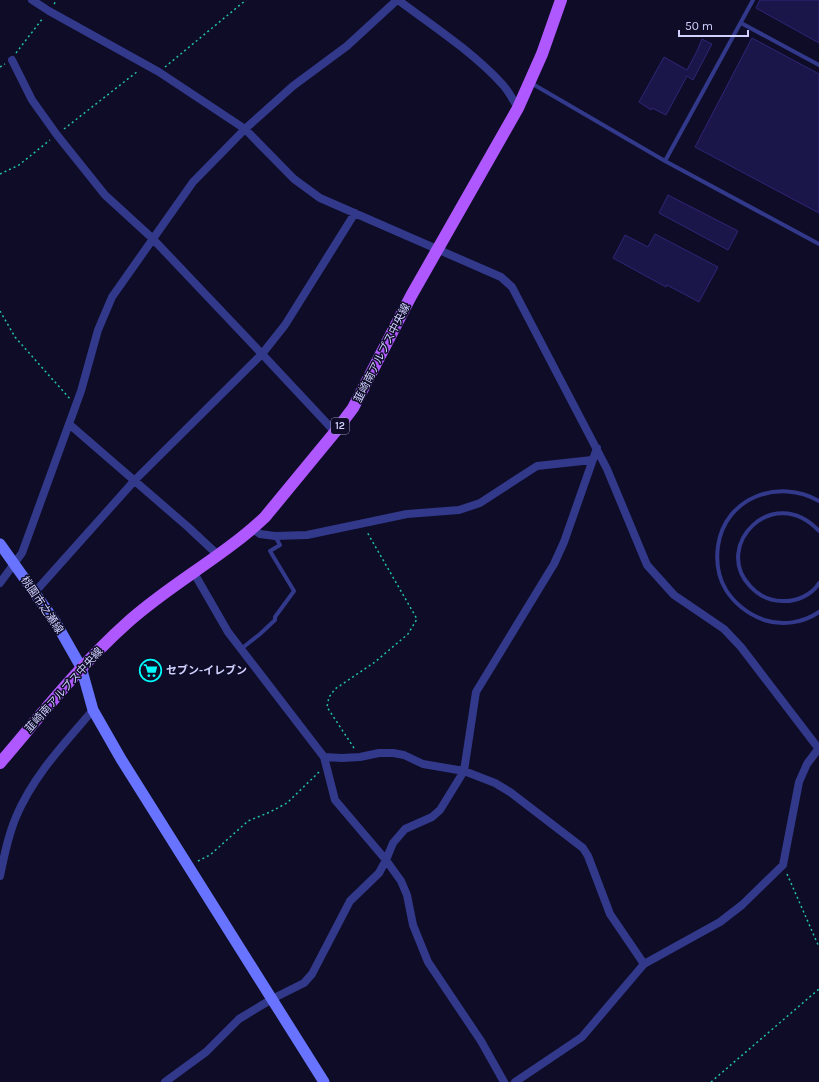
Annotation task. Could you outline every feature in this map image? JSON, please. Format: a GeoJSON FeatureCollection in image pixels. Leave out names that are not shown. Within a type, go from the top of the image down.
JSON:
{"type":"FeatureCollection","features":[{"type":"Feature","properties":{"kind":"main road","name":"韮崎南アルプス中央線"},"geometry":{"type":"LineString","coordinates":[[0,763],[81,667],[127,623],[253,528],[264,517],[335,432],[353,408],[437,249],[518,108],[530,83],[561,0]]}},
{"type":"Feature","properties":{"kind":"street"},"geometry":{"type":"LineString","coordinates":[[32,0],[49,12],[159,72],[245,129],[294,179],[320,198],[501,277],[512,287],[597,448],[647,564],[674,595],[724,629],[741,647],[819,748],[807,764],[799,782],[783,865],[742,905],[720,922],[644,964],[582,1037],[515,1082]]}},
{"type":"Feature","properties":{"kind":"street"},"geometry":{"type":"LineString","coordinates":[[0,584],[22,553],[76,406],[98,330],[112,297],[152,238],[193,182],[245,129],[293,86],[347,46],[397,0],[485,67],[504,86],[518,108]]}},
{"type":"Feature","properties":{"kind":"street"},"geometry":{"type":"LineString","coordinates":[[12,60],[32,100],[56,135],[105,194],[152,238],[335,432]]}},
{"type":"Feature","properties":{"kind":"street"},"geometry":{"type":"LineString","coordinates":[[34,593],[135,480],[262,354],[286,326],[355,213]]}},
{"type":"Feature","properties":{"kind":"street"},"geometry":{"type":"LineString","coordinates":[[69,424],[188,526],[218,555]]}},
{"type":"Feature","properties":{"kind":"street"},"geometry":{"type":"LineString","coordinates":[[165,1082],[206,1052],[239,1019],[272,999],[304,983],[312,974],[350,900],[379,873],[393,843],[405,829],[432,817],[440,810],[464,772],[476,692],[554,564],[564,542],[597,448]]}},
{"type":"Feature","properties":{"kind":"street"},"geometry":{"type":"LineString","coordinates":[[253,528],[260,534],[275,536],[307,535],[407,514],[459,510],[480,504],[537,466],[592,460]]}},
{"type":"Feature","properties":{"kind":"street","name":"桃園市之瀬線"},"geometry":{"type":"LineString","coordinates":[[0,544],[56,623],[81,667],[93,710],[121,759],[324,1082]]}},
{"type":"Feature","properties":{"kind":"street"},"geometry":{"type":"LineString","coordinates":[[194,572],[228,632],[324,757],[335,800],[386,860],[401,881],[407,895],[413,925],[428,962],[481,1041],[504,1082]]}},
{"type":"Feature","properties":{"kind":"street"},"geometry":{"type":"LineString","coordinates":[[0,876],[7,843],[16,817],[31,788],[47,764],[93,710]]}},
{"type":"Feature","properties":{"kind":"street"},"geometry":{"type":"LineString","coordinates":[[324,757],[360,757],[394,752],[423,764],[464,772],[495,783],[510,792],[582,848],[588,856],[610,914],[644,964]]}},
{"type":"Feature","properties":{"kind":"lane"},"geometry":{"type":"LineString","coordinates":[[665,161],[753,0]]}},
{"type":"Feature","properties":{"kind":"lane"},"geometry":{"type":"LineString","coordinates":[[741,23],[819,65]]}},
{"type":"Feature","properties":{"kind":"lane"},"geometry":{"type":"LineString","coordinates":[[530,83],[665,161],[819,244]]}},
{"type":"Feature","properties":{"kind":"lane"},"geometry":{"type":"LineString","coordinates":[[819,500],[804,494],[789,491],[774,491],[752,498],[734,512],[725,525],[719,539],[717,554],[718,570],[723,584],[731,598],[742,609],[755,617],[770,622],[785,623],[800,621],[819,612]]}},
{"type":"Feature","properties":{"kind":"lane"},"geometry":{"type":"LineString","coordinates":[[819,531],[802,517],[790,513],[768,515],[749,529],[739,550],[739,561],[741,572],[747,583],[764,598],[787,602],[798,599],[809,594],[819,583]]}},
{"type":"Feature","properties":{"kind":"lane"},"geometry":{"type":"LineString","coordinates":[[241,648],[260,634],[275,620],[275,617],[294,591],[270,551],[280,545],[275,536]]}},
{"type":"Feature","properties":{"kind":"path"},"geometry":{"type":"LineString","coordinates":[[0,67],[12,60],[57,0]]}},
{"type":"Feature","properties":{"kind":"path"},"geometry":{"type":"LineString","coordinates":[[159,72],[246,0]]}},
{"type":"Feature","properties":{"kind":"path"},"geometry":{"type":"LineString","coordinates":[[0,174],[19,165],[145,64]]}},
{"type":"Feature","properties":{"kind":"path"},"geometry":{"type":"LineString","coordinates":[[0,311],[15,337],[76,406]]}},
{"type":"Feature","properties":{"kind":"path"},"geometry":{"type":"LineString","coordinates":[[360,757],[327,707],[329,697],[335,689],[376,662],[408,634],[416,619],[362,523]]}},
{"type":"Feature","properties":{"kind":"path"},"geometry":{"type":"LineString","coordinates":[[189,866],[210,854],[248,821],[287,803],[326,766]]}},
{"type":"Feature","properties":{"kind":"path"},"geometry":{"type":"LineString","coordinates":[[783,865],[819,947]]}},
{"type":"Feature","properties":{"kind":"path"},"geometry":{"type":"LineString","coordinates":[[710,1082],[819,989]]}},
{"type":"Feature","properties":{"kind":"building"},"geometry":{"type":"Polygon","coordinates":[[[760,0],[819,0],[819,43],[756,8],[760,0]]]}},
{"type":"Feature","properties":{"kind":"building"},"geometry":{"type":"Polygon","coordinates":[[[752,38],[819,74],[819,213],[695,147],[752,38]]]}},
{"type":"Feature","properties":{"kind":"building"},"geometry":{"type":"Polygon","coordinates":[[[702,39],[712,44],[693,80],[687,76],[666,115],[652,108],[651,110],[639,102],[664,57],[687,70],[702,39]]]}},
{"type":"Feature","properties":{"kind":"building"},"geometry":{"type":"Polygon","coordinates":[[[668,195],[738,231],[728,250],[659,213],[668,195]]]}},
{"type":"Feature","properties":{"kind":"building"},"geometry":{"type":"Polygon","coordinates":[[[655,234],[718,267],[699,302],[667,285],[666,287],[613,258],[625,235],[648,247],[655,234]]]}},
{"type":"Feature","properties":{"kind":"place","name":"セブン-イレブン"},"geometry":{"type":"Point","coordinates":[151,670]}}]}
